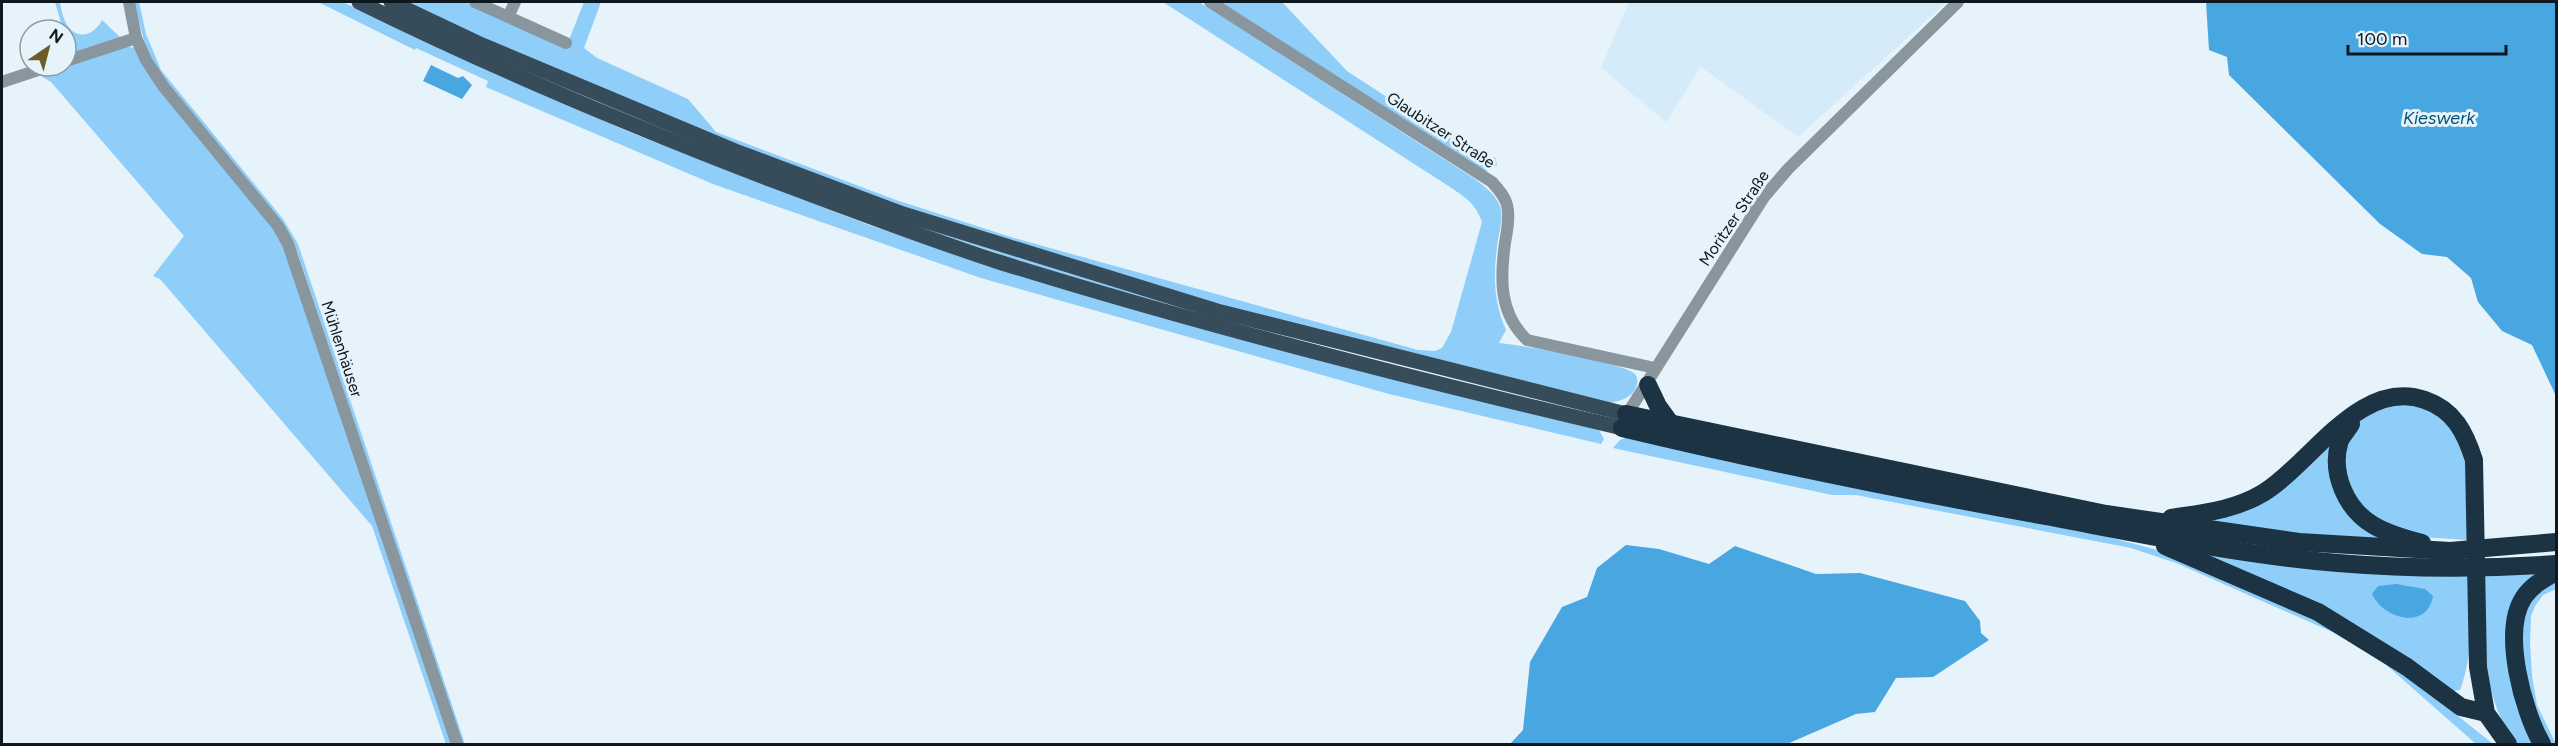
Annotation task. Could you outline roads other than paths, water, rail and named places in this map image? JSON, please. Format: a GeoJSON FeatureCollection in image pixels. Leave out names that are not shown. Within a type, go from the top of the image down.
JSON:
{"type":"FeatureCollection","features":[{"type":"Feature","properties":{"kind":"highway"},"geometry":{"type":"LineString","coordinates":[[1648,385],[1658,406],[1671,424]]}},
{"type":"Feature","properties":{"kind":"highway"},"geometry":{"type":"LineString","coordinates":[[2151,520],[2221,510],[2262,493],[2292,470],[2346,419],[2388,398],[2413,396],[2438,404],[2456,420],[2467,438],[2474,460],[2478,667],[2486,713],[2508,744]]}},
{"type":"Feature","properties":{"kind":"highway"},"geometry":{"type":"LineString","coordinates":[[2360,411],[2339,443],[2337,474],[2340,486],[2351,506],[2372,525],[2405,539],[2450,550]]}},
{"type":"Feature","properties":{"kind":"highway"},"geometry":{"type":"LineString","coordinates":[[1624,421],[1671,424],[2106,514],[2334,546],[2450,550],[2556,542]]}},
{"type":"Feature","properties":{"kind":"highway"},"geometry":{"type":"LineString","coordinates":[[1624,421],[1858,480],[2137,535],[2337,563],[2462,568],[2556,564]]}},
{"type":"Feature","properties":{"kind":"highway"},"geometry":{"type":"LineString","coordinates":[[2137,535],[2318,612],[2407,667],[2461,708],[2486,713]]}},
{"type":"Feature","properties":{"kind":"highway"},"geometry":{"type":"LineString","coordinates":[[2542,744],[2526,706],[2516,658],[2514,621],[2523,598],[2535,584],[2556,572]]}},
{"type":"Feature","properties":{"kind":"main road"},"geometry":{"type":"LineString","coordinates":[[359,2],[437,40],[650,133],[860,213],[997,261],[1154,309],[1459,388],[1624,421]]}},
{"type":"Feature","properties":{"kind":"main road"},"geometry":{"type":"LineString","coordinates":[[391,2],[482,45],[713,142],[903,214],[1217,311],[1624,421]]}},
{"type":"Feature","properties":{"kind":"street","name":"Mühlenhäuser"},"geometry":{"type":"LineString","coordinates":[[129,2],[136,38],[146,60],[163,86],[278,226],[288,244],[457,744]]}},
{"type":"Feature","properties":{"kind":"street"},"geometry":{"type":"LineString","coordinates":[[475,2],[566,43]]}},
{"type":"Feature","properties":{"kind":"street"},"geometry":{"type":"LineString","coordinates":[[508,17],[514,2]]}},
{"type":"Feature","properties":{"kind":"street","name":"Glaubitzer Straße"},"geometry":{"type":"LineString","coordinates":[[1210,2],[1492,182],[1502,194],[1509,218],[1501,282],[1504,300],[1517,330],[1527,340],[1655,368]]}},
{"type":"Feature","properties":{"kind":"street","name":"Moritzer Straße"},"geometry":{"type":"LineString","coordinates":[[1624,421],[1648,385],[1655,368],[1764,197],[1788,169],[1958,2]]}},
{"type":"Feature","properties":{"kind":"street"},"geometry":{"type":"LineString","coordinates":[[78,57],[136,38]]}},
{"type":"Feature","properties":{"kind":"street"},"geometry":{"type":"LineString","coordinates":[[2,82],[18,77]]}},
{"type":"Feature","properties":{"kind":"water","name":"Kieswerk"},"geometry":{"type":"Polygon","coordinates":[[[2206,2],[2556,2],[2556,396],[2532,345],[2502,331],[2478,302],[2471,278],[2447,257],[2422,254],[2380,224],[2229,75],[2227,57],[2209,50],[2206,2]]]}},
{"type":"Feature","properties":{"kind":"water"},"geometry":{"type":"Polygon","coordinates":[[[431,65],[458,78],[463,76],[472,85],[462,99],[423,81],[431,65]]]}},
{"type":"Feature","properties":{"kind":"water"},"geometry":{"type":"Polygon","coordinates":[[[1626,545],[1659,549],[1709,564],[1735,546],[1816,574],[1860,573],[1965,601],[1980,621],[1981,633],[1989,640],[1933,677],[1896,678],[1875,712],[1856,714],[1787,744],[1510,744],[1523,730],[1530,662],[1562,607],[1587,597],[1597,568],[1626,545]]]}},
{"type":"Feature","properties":{"kind":"water"},"geometry":{"type":"Polygon","coordinates":[[[2396,584],[2425,589],[2433,596],[2429,607],[2422,614],[2404,618],[2385,610],[2372,594],[2378,586],[2396,584]]]}}]}
